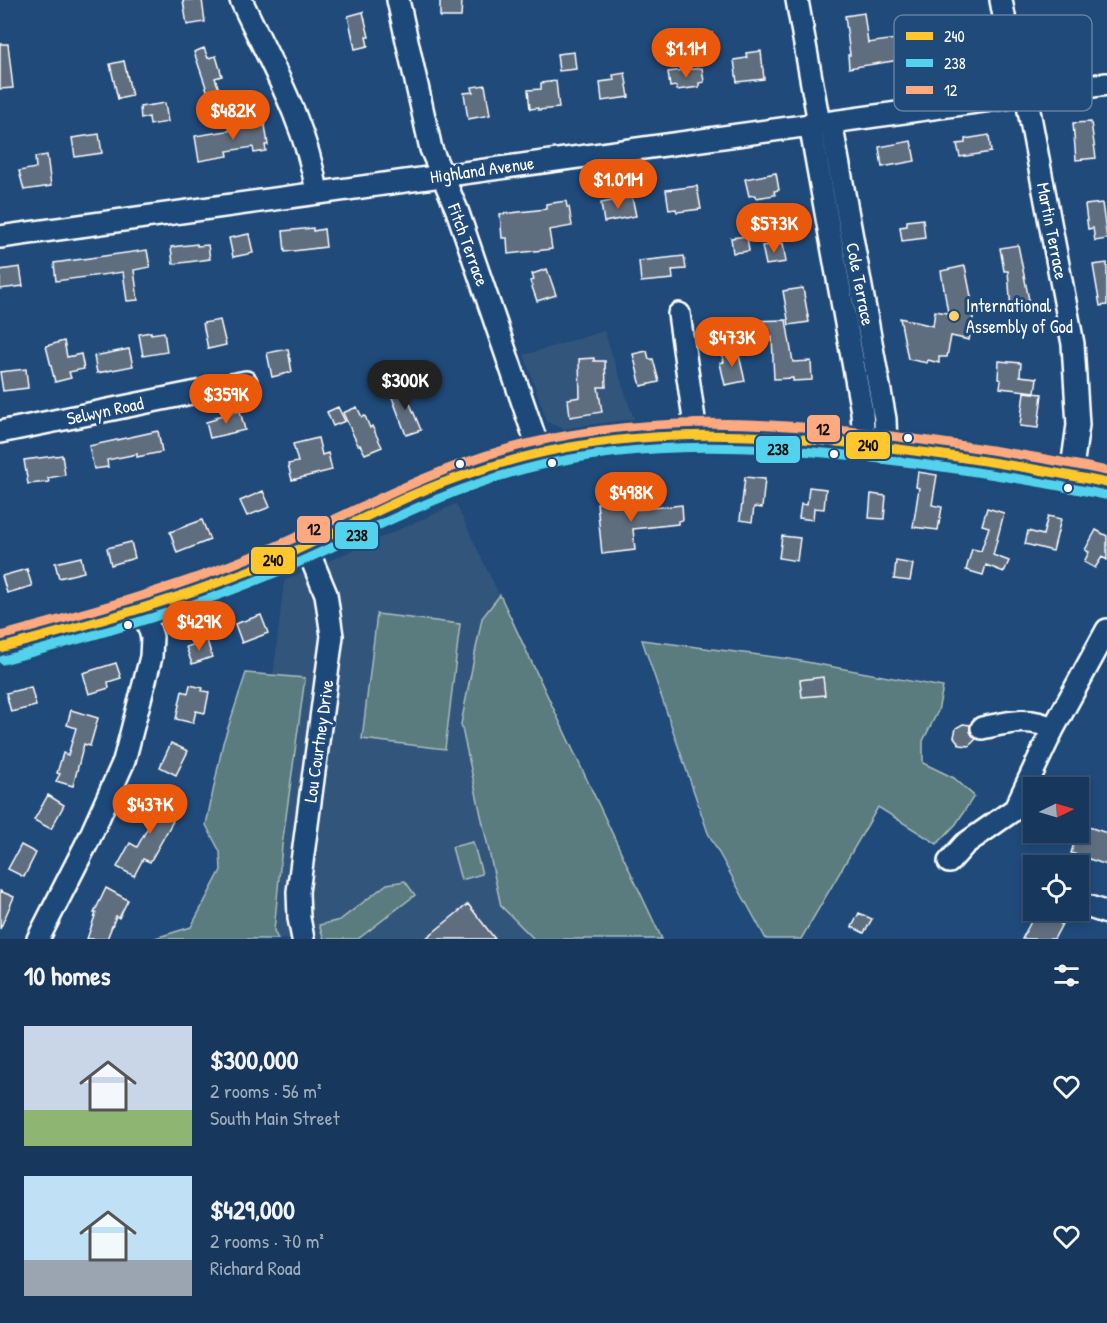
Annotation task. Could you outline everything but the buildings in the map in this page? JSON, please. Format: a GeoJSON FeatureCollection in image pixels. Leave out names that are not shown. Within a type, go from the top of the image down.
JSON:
{"type":"FeatureCollection","features":[{"type":"Feature","properties":{"kind":"main road"},"geometry":{"type":"LineString","coordinates":[[0,648],[143,609],[216,585],[436,486],[475,472],[540,453],[617,440],[696,434],[767,435],[875,446],[1071,475],[1107,483]]}},
{"type":"Feature","properties":{"kind":"street"},"geometry":{"type":"LineString","coordinates":[[241,0],[298,123],[309,154],[317,192]]}},
{"type":"Feature","properties":{"kind":"street","name":"Fitch Terrace"},"geometry":{"type":"LineString","coordinates":[[398,0],[431,149],[457,210],[540,453]]}},
{"type":"Feature","properties":{"kind":"street","name":"Cole Terrace"},"geometry":{"type":"LineString","coordinates":[[797,0],[820,123],[862,412],[875,446]]}},
{"type":"Feature","properties":{"kind":"street","name":"Martin Terrace"},"geometry":{"type":"LineString","coordinates":[[1001,0],[1004,15]]}},
{"type":"Feature","properties":{"kind":"street","name":"Highland Avenue"},"geometry":{"type":"LineString","coordinates":[[1092,86],[1107,84]]}},
{"type":"Feature","properties":{"kind":"street","name":"Highland Avenue"},"geometry":{"type":"LineString","coordinates":[[0,237],[907,111]]}},
{"type":"Feature","properties":{"kind":"street","name":"Martin Terrace"},"geometry":{"type":"LineString","coordinates":[[1025,111],[1072,344],[1078,425],[1071,475]]}},
{"type":"Feature","properties":{"kind":"street"},"geometry":{"type":"LineString","coordinates":[[679,314],[696,434]]}},
{"type":"Feature","properties":{"kind":"street","name":"Selwyn Road"},"geometry":{"type":"LineString","coordinates":[[0,432],[246,381]]}},
{"type":"Feature","properties":{"kind":"street","name":"Lou Courtney Drive"},"geometry":{"type":"LineString","coordinates":[[303,939],[298,892],[332,636],[326,594],[306,546]]}},
{"type":"Feature","properties":{"kind":"street"},"geometry":{"type":"LineString","coordinates":[[38,939],[105,806],[128,747],[152,647],[152,637],[143,609]]}},
{"type":"Feature","properties":{"kind":"street"},"geometry":{"type":"LineString","coordinates":[[949,862],[965,844],[1015,808],[1053,729],[1107,630]]}},
{"type":"Feature","properties":{"kind":"street"},"geometry":{"type":"LineString","coordinates":[[982,728],[1026,721],[1040,723],[1053,729]]}},
{"type":"Feature","properties":{"kind":"street"},"geometry":{"type":"LineString","coordinates":[[1089,907],[1107,913]]}},
{"type":"Feature","properties":{"kind":"shaded area"},"geometry":{"type":"Polygon","coordinates":[[[604,331],[634,419],[564,429],[547,422],[524,355],[604,331]]]}},
{"type":"Feature","properties":{"kind":"shaded area"},"geometry":{"type":"Polygon","coordinates":[[[456,504],[662,939],[196,939],[257,815],[284,581],[456,504]]]}},
{"type":"Feature","properties":{"kind":"green space"},"geometry":{"type":"Polygon","coordinates":[[[500,595],[662,939],[534,939],[501,906],[461,724],[482,618],[500,595]]]}},
{"type":"Feature","properties":{"kind":"green space"},"geometry":{"type":"Polygon","coordinates":[[[377,614],[460,624],[445,749],[362,739],[377,614]]]}},
{"type":"Feature","properties":{"kind":"green space"},"geometry":{"type":"Polygon","coordinates":[[[642,640],[790,659],[943,687],[938,711],[923,741],[923,763],[954,778],[974,796],[956,824],[937,844],[878,807],[801,939],[766,939],[708,833],[642,640]]]}},
{"type":"Feature","properties":{"kind":"green space"},"geometry":{"type":"Polygon","coordinates":[[[246,673],[305,678],[282,846],[274,931],[278,939],[152,939],[191,927],[221,870],[220,852],[206,825],[223,743],[246,673]]]}},
{"type":"Feature","properties":{"kind":"green space"},"geometry":{"type":"Polygon","coordinates":[[[473,842],[482,874],[461,880],[452,847],[473,842]]]}},
{"type":"Feature","properties":{"kind":"green space"},"geometry":{"type":"Polygon","coordinates":[[[405,881],[415,895],[358,939],[324,939],[319,925],[340,920],[387,884],[405,881]]]}},
{"type":"Feature","properties":{"kind":"transit line","name":"12"},"geometry":{"type":"LineString","coordinates":[[0,636],[191,580],[253,556],[410,485],[474,459],[554,438],[602,430],[698,423],[795,426],[945,443],[1107,471]]}},
{"type":"Feature","properties":{"kind":"transit line","name":"240"},"geometry":{"type":"LineString","coordinates":[[0,648],[195,591],[278,558],[442,483],[524,457],[615,440],[707,435],[845,443],[945,455],[1107,483]]}},
{"type":"Feature","properties":{"kind":"transit line","name":"238"},"geometry":{"type":"LineString","coordinates":[[3,660],[169,612],[233,590],[298,563],[425,504],[490,479],[570,459],[615,452],[706,447],[798,451],[943,467],[1105,495]]}},
{"type":"Feature","properties":{"kind":"place","name":"International Assembly of God"},"geometry":{"type":"Point","coordinates":[954,316]}}]}
